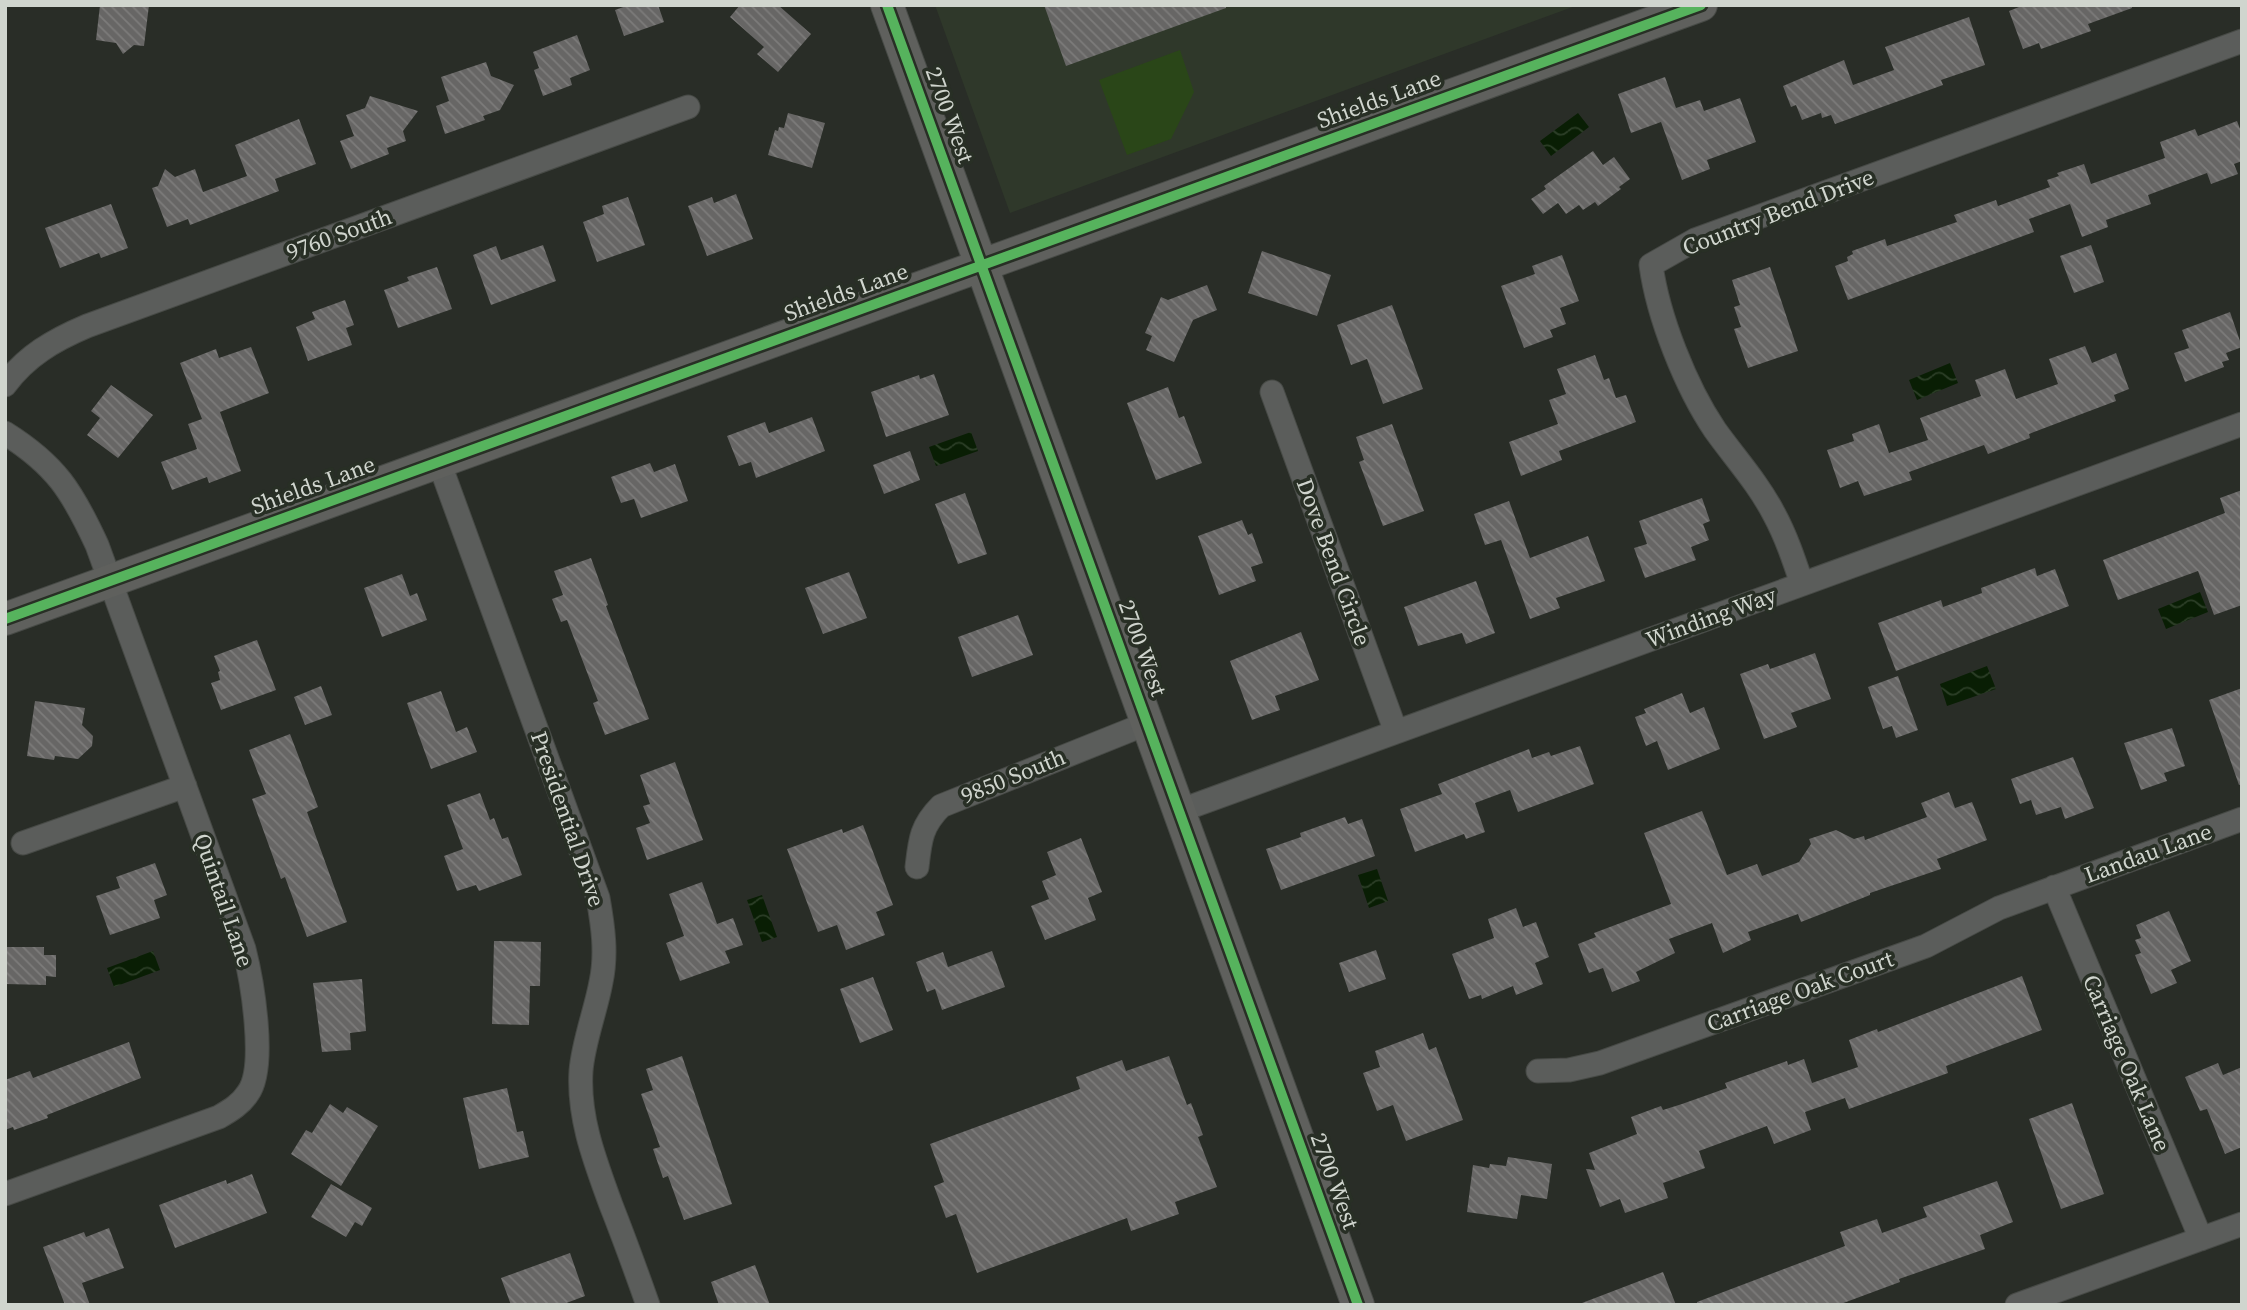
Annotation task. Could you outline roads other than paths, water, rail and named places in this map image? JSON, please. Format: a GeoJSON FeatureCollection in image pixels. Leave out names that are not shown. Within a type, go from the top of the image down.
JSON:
{"type":"FeatureCollection","features":[{"type":"Feature","properties":{"kind":"main road","name":"2700 West"},"geometry":{"type":"LineString","coordinates":[[887,5],[1358,1305]]}},
{"type":"Feature","properties":{"kind":"main road","name":"Shields Lane"},"geometry":{"type":"LineString","coordinates":[[5,620],[1701,5]]}},
{"type":"Feature","properties":{"kind":"street","name":"Country Bend Drive"},"geometry":{"type":"LineString","coordinates":[[1802,584],[1774,513],[1715,429],[1686,376],[1655,292],[1651,265],[1695,240],[2242,41]]}},
{"type":"Feature","properties":{"kind":"street","name":"9760 South"},"geometry":{"type":"LineString","coordinates":[[5,386],[34,354],[59,338],[87,326],[688,107]]}},
{"type":"Feature","properties":{"kind":"street","name":"Dove Bend Circle"},"geometry":{"type":"LineString","coordinates":[[1272,392],[1396,732]]}},
{"type":"Feature","properties":{"kind":"street","name":"Winding Way"},"geometry":{"type":"LineString","coordinates":[[1180,811],[2242,424]]}},
{"type":"Feature","properties":{"kind":"street","name":"Quintail Lane"},"geometry":{"type":"LineString","coordinates":[[5,433],[53,468],[79,505],[110,581],[237,929],[249,970],[257,1051],[256,1071],[250,1092],[235,1108],[219,1117],[5,1194]]}},
{"type":"Feature","properties":{"kind":"street","name":"Presidential Drive"},"geometry":{"type":"LineString","coordinates":[[439,462],[598,898],[603,925],[602,979],[581,1069],[582,1101],[587,1133],[597,1165],[648,1305]]}},
{"type":"Feature","properties":{"kind":"street","name":"9850 South"},"geometry":{"type":"LineString","coordinates":[[917,867],[920,838],[925,825],[941,806],[1148,723]]}},
{"type":"Feature","properties":{"kind":"street"},"geometry":{"type":"LineString","coordinates":[[23,844],[185,786]]}},
{"type":"Feature","properties":{"kind":"street","name":"Landau Lane"},"geometry":{"type":"LineString","coordinates":[[2054,887],[2242,819]]}},
{"type":"Feature","properties":{"kind":"street","name":"Carriage Oak Court"},"geometry":{"type":"LineString","coordinates":[[1538,1070],[1569,1070],[1600,1063],[1926,946],[1999,908],[2054,887]]}},
{"type":"Feature","properties":{"kind":"street","name":"Carriage Oak Lane"},"geometry":{"type":"LineString","coordinates":[[2054,887],[2200,1239]]}},
{"type":"Feature","properties":{"kind":"street"},"geometry":{"type":"LineString","coordinates":[[2017,1305],[2242,1224]]}},
{"type":"Feature","properties":{"kind":"water"},"geometry":{"type":"Polygon","coordinates":[[[1578,113],[1589,127],[1551,156],[1540,141],[1578,113]]]}},
{"type":"Feature","properties":{"kind":"water"},"geometry":{"type":"Polygon","coordinates":[[[1950,363],[1958,383],[1917,400],[1909,380],[1950,363]]]}},
{"type":"Feature","properties":{"kind":"water"},"geometry":{"type":"Polygon","coordinates":[[[971,432],[978,451],[936,466],[929,447],[971,432]]]}},
{"type":"Feature","properties":{"kind":"water"},"geometry":{"type":"Polygon","coordinates":[[[2200,592],[2208,612],[2166,629],[2158,609],[2200,592]]]}},
{"type":"Feature","properties":{"kind":"water"},"geometry":{"type":"Polygon","coordinates":[[[1987,666],[1996,689],[1947,706],[1940,684],[1987,666]]]}},
{"type":"Feature","properties":{"kind":"water"},"geometry":{"type":"Polygon","coordinates":[[[1377,869],[1388,901],[1369,908],[1358,875],[1377,869]]]}},
{"type":"Feature","properties":{"kind":"water"},"geometry":{"type":"Polygon","coordinates":[[[762,895],[777,937],[762,942],[747,900],[762,895]]]}},
{"type":"Feature","properties":{"kind":"water"},"geometry":{"type":"Polygon","coordinates":[[[153,951],[160,970],[114,987],[107,968],[153,951]]]}}]}
